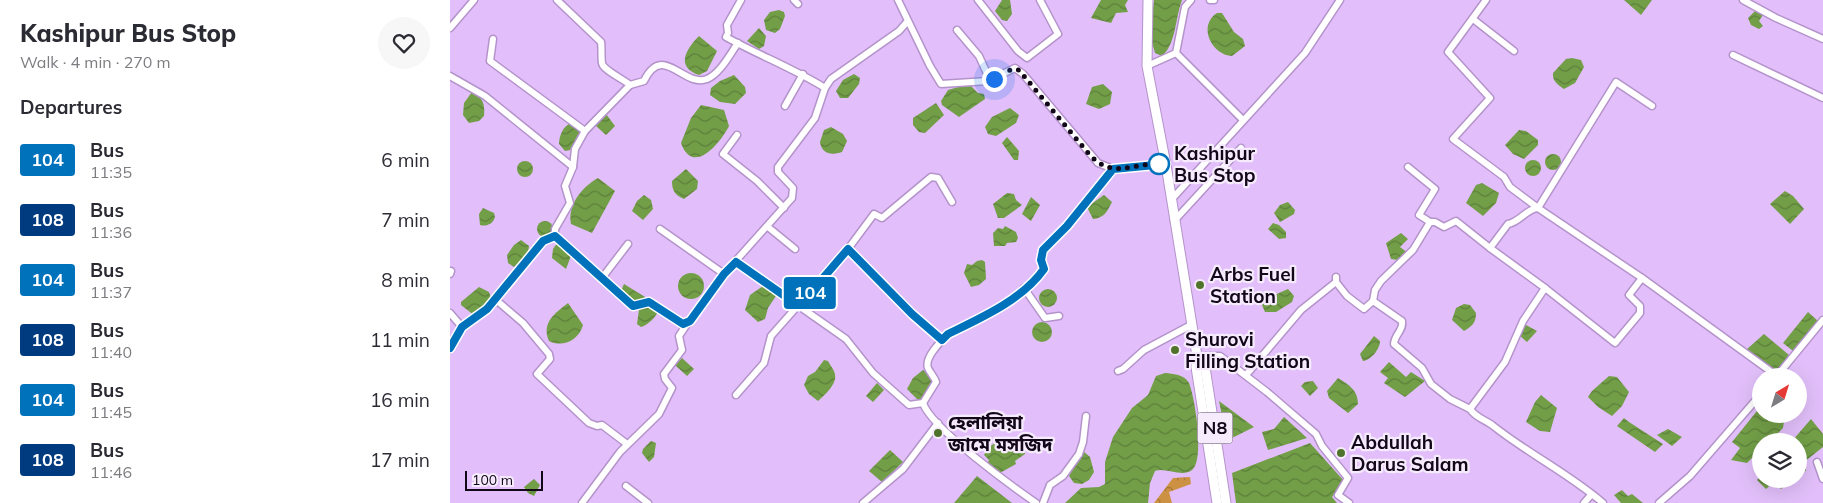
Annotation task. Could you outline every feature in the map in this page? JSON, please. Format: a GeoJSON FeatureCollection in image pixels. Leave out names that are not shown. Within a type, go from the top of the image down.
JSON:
{"type":"FeatureCollection","features":[{"type":"Feature","properties":{"kind":"highway","name":"N8"},"geometry":{"type":"LineString","coordinates":[[1148,0],[1151,64],[1174,221],[1197,356],[1196,367],[1217,503]]}},
{"type":"Feature","properties":{"kind":"highway","name":"N8"},"geometry":{"type":"LineString","coordinates":[[1197,356],[1205,367],[1226,503]]}},
{"type":"Feature","properties":{"kind":"street"},"geometry":{"type":"LineString","coordinates":[[450,28],[474,0]]}},
{"type":"Feature","properties":{"kind":"street"},"geometry":{"type":"LineString","coordinates":[[556,0],[601,42],[602,63],[607,70],[630,85]]}},
{"type":"Feature","properties":{"kind":"street"},"geometry":{"type":"LineString","coordinates":[[741,0],[727,25],[728,33],[726,36],[766,59],[803,74],[825,88]]}},
{"type":"Feature","properties":{"kind":"street"},"geometry":{"type":"LineString","coordinates":[[898,0],[907,22],[941,84],[990,80],[1015,68],[1024,57],[1027,58],[1058,34],[1040,0]]}},
{"type":"Feature","properties":{"kind":"street"},"geometry":{"type":"LineString","coordinates":[[978,0],[987,15],[1024,57]]}},
{"type":"Feature","properties":{"kind":"street"},"geometry":{"type":"LineString","coordinates":[[1176,53],[1185,7],[1191,0]]}},
{"type":"Feature","properties":{"kind":"street"},"geometry":{"type":"LineString","coordinates":[[1171,200],[1305,53],[1340,0]]}},
{"type":"Feature","properties":{"kind":"street"},"geometry":{"type":"LineString","coordinates":[[1486,0],[1448,52],[1490,98],[1453,140],[1504,177],[1510,186],[1538,208],[1642,278],[1766,368]]}},
{"type":"Feature","properties":{"kind":"street"},"geometry":{"type":"LineString","coordinates":[[1743,0],[1776,18],[1823,39]]}},
{"type":"Feature","properties":{"kind":"street"},"geometry":{"type":"LineString","coordinates":[[1473,19],[1514,51]]}},
{"type":"Feature","properties":{"kind":"street"},"geometry":{"type":"LineString","coordinates":[[582,503],[627,444],[651,423],[665,403],[672,388],[665,379],[664,374],[682,350],[679,336],[687,324],[724,274],[792,198],[793,188],[778,172],[778,167],[815,118],[825,88],[831,79],[899,31],[907,22]]}},
{"type":"Feature","properties":{"kind":"street"},"geometry":{"type":"LineString","coordinates":[[957,30],[979,56],[990,80]]}},
{"type":"Feature","properties":{"kind":"street"},"geometry":{"type":"LineString","coordinates":[[493,39],[490,61],[585,131]]}},
{"type":"Feature","properties":{"kind":"street"},"geometry":{"type":"LineString","coordinates":[[555,236],[555,230],[570,203],[565,186],[573,167],[575,149],[585,131],[630,85],[644,81],[648,72],[655,66],[661,65],[694,78],[709,78],[715,74],[738,43]]}},
{"type":"Feature","properties":{"kind":"street"},"geometry":{"type":"LineString","coordinates":[[1151,64],[1176,53]]}},
{"type":"Feature","properties":{"kind":"street"},"geometry":{"type":"LineString","coordinates":[[1176,53],[1243,120]]}},
{"type":"Feature","properties":{"kind":"street"},"geometry":{"type":"LineString","coordinates":[[1733,55],[1823,98]]}},
{"type":"Feature","properties":{"kind":"street"},"geometry":{"type":"LineString","coordinates":[[1015,68],[1023,74],[1094,160],[1103,166],[1113,169],[1166,164]]}},
{"type":"Feature","properties":{"kind":"street"},"geometry":{"type":"LineString","coordinates":[[785,106],[803,74]]}},
{"type":"Feature","properties":{"kind":"street"},"geometry":{"type":"LineString","coordinates":[[450,76],[485,96],[573,167]]}},
{"type":"Feature","properties":{"kind":"street"},"geometry":{"type":"LineString","coordinates":[[1538,208],[1616,82],[1652,106]]}},
{"type":"Feature","properties":{"kind":"street"},"geometry":{"type":"LineString","coordinates":[[737,135],[723,154],[757,181],[784,208]]}},
{"type":"Feature","properties":{"kind":"street"},"geometry":{"type":"LineString","coordinates":[[1174,221],[1241,148]]}},
{"type":"Feature","properties":{"kind":"street"},"geometry":{"type":"LineString","coordinates":[[1408,167],[1435,189],[1419,213],[1430,222],[1435,222],[1446,228],[1456,221],[1616,343],[1640,313],[1640,306],[1629,295],[1642,278]]}},
{"type":"Feature","properties":{"kind":"street"},"geometry":{"type":"LineString","coordinates":[[923,403],[936,382],[928,369],[928,361],[942,340],[948,334],[990,313],[1024,288],[1044,269],[1041,260],[1043,250],[1067,226],[1113,169]]}},
{"type":"Feature","properties":{"kind":"street"},"geometry":{"type":"LineString","coordinates":[[736,395],[764,362],[771,336],[848,249],[874,214],[882,218],[931,176],[938,178],[952,202]]}},
{"type":"Feature","properties":{"kind":"street"},"geometry":{"type":"LineString","coordinates":[[1490,248],[1508,224],[1517,222],[1533,208],[1538,208]]}},
{"type":"Feature","properties":{"kind":"street"},"geometry":{"type":"LineString","coordinates":[[1246,375],[1301,310],[1336,280],[1361,308],[1373,301],[1375,290],[1381,281],[1413,250],[1430,222]]}},
{"type":"Feature","properties":{"kind":"street"},"geometry":{"type":"LineString","coordinates":[[768,227],[795,248]]}},
{"type":"Feature","properties":{"kind":"street"},"geometry":{"type":"LineString","coordinates":[[660,229],[724,274]]}},
{"type":"Feature","properties":{"kind":"street"},"geometry":{"type":"LineString","coordinates":[[555,236],[575,251],[633,306],[649,302],[678,323],[687,324]]}},
{"type":"Feature","properties":{"kind":"street"},"geometry":{"type":"LineString","coordinates":[[450,348],[462,327],[487,309],[543,241],[555,236]]}},
{"type":"Feature","properties":{"kind":"street"},"geometry":{"type":"LineString","coordinates":[[602,278],[628,244]]}},
{"type":"Feature","properties":{"kind":"street"},"geometry":{"type":"LineString","coordinates":[[848,249],[912,314],[942,340]]}},
{"type":"Feature","properties":{"kind":"street"},"geometry":{"type":"LineString","coordinates":[[736,262],[846,339],[873,373],[909,405],[923,403]]}},
{"type":"Feature","properties":{"kind":"street"},"geometry":{"type":"LineString","coordinates":[[1024,288],[1045,318],[1059,316]]}},
{"type":"Feature","properties":{"kind":"street"},"geometry":{"type":"LineString","coordinates":[[1470,409],[1504,362],[1523,321],[1545,288]]}},
{"type":"Feature","properties":{"kind":"street"},"geometry":{"type":"LineString","coordinates":[[495,299],[523,322],[549,354],[550,359],[537,374],[589,423],[597,426],[602,425],[627,444]]}},
{"type":"Feature","properties":{"kind":"street"},"geometry":{"type":"LineString","coordinates":[[1373,301],[1402,321],[1402,328],[1394,340],[1394,344],[1422,368],[1431,384],[1450,398],[1470,409],[1507,438],[1580,484],[1603,503]]}},
{"type":"Feature","properties":{"kind":"street"},"geometry":{"type":"LineString","coordinates":[[450,313],[462,327]]}},
{"type":"Feature","properties":{"kind":"street"},"geometry":{"type":"LineString","coordinates":[[1784,368],[1823,320]]}},
{"type":"Feature","properties":{"kind":"street"},"geometry":{"type":"LineString","coordinates":[[1118,370],[1123,369],[1144,350],[1191,325]]}},
{"type":"Feature","properties":{"kind":"street"},"geometry":{"type":"LineString","coordinates":[[1197,356],[1220,356],[1246,375],[1316,434],[1322,446],[1348,478],[1338,495],[1349,503]]}},
{"type":"Feature","properties":{"kind":"street"},"geometry":{"type":"LineString","coordinates":[[923,403],[926,411],[938,423],[998,477],[1036,503]]}},
{"type":"Feature","properties":{"kind":"street"},"geometry":{"type":"LineString","coordinates":[[1659,503],[1690,476],[1752,404]]}},
{"type":"Feature","properties":{"kind":"street"},"geometry":{"type":"LineString","coordinates":[[1042,503],[1050,485],[1063,476],[1079,454],[1084,442],[1086,416]]}},
{"type":"Feature","properties":{"kind":"street"},"geometry":{"type":"LineString","coordinates":[[863,503],[902,469],[938,423]]}},
{"type":"Feature","properties":{"kind":"street"},"geometry":{"type":"LineString","coordinates":[[1817,462],[1823,479]]}},
{"type":"Feature","properties":{"kind":"street"},"geometry":{"type":"LineString","coordinates":[[626,486],[648,503]]}},
{"type":"Feature","properties":{"kind":"street"},"geometry":{"type":"LineString","coordinates":[[1584,503],[1590,495]]}},
{"type":"Feature","properties":{"kind":"green space"},"geometry":{"type":"Polygon","coordinates":[[[1190,477],[1191,484],[1169,492],[1172,503],[1154,503],[1173,478],[1190,477]]]}},
{"type":"Feature","properties":{"kind":"water"},"geometry":{"type":"Polygon","coordinates":[[[1002,0],[1010,0],[1012,14],[1007,21],[1002,20],[995,11],[1002,0]]]}},
{"type":"Feature","properties":{"kind":"water"},"geometry":{"type":"Polygon","coordinates":[[[1101,0],[1128,0],[1125,5],[1128,12],[1116,13],[1111,23],[1091,18],[1101,0]]]}},
{"type":"Feature","properties":{"kind":"water"},"geometry":{"type":"Polygon","coordinates":[[[1154,0],[1182,0],[1173,38],[1167,51],[1162,56],[1155,53],[1150,35],[1154,0]]]}},
{"type":"Feature","properties":{"kind":"water"},"geometry":{"type":"Polygon","coordinates":[[[1624,0],[1652,0],[1641,15],[1624,0]]]}},
{"type":"Feature","properties":{"kind":"water"},"geometry":{"type":"Polygon","coordinates":[[[779,10],[784,12],[785,16],[780,29],[775,33],[766,30],[764,20],[770,12],[779,10]]]}},
{"type":"Feature","properties":{"kind":"water"},"geometry":{"type":"Polygon","coordinates":[[[1755,11],[1763,15],[1759,21],[1763,26],[1759,29],[1751,25],[1748,18],[1755,11]]]}},
{"type":"Feature","properties":{"kind":"water"},"geometry":{"type":"Polygon","coordinates":[[[1217,13],[1222,13],[1234,32],[1243,39],[1245,46],[1232,56],[1218,51],[1210,39],[1208,25],[1217,13]]]}},
{"type":"Feature","properties":{"kind":"water"},"geometry":{"type":"Polygon","coordinates":[[[759,28],[766,36],[764,46],[759,49],[747,41],[759,28]]]}},
{"type":"Feature","properties":{"kind":"water"},"geometry":{"type":"Polygon","coordinates":[[[699,36],[717,51],[707,71],[699,75],[687,67],[685,57],[690,46],[699,36]]]}},
{"type":"Feature","properties":{"kind":"water"},"geometry":{"type":"Polygon","coordinates":[[[1566,59],[1581,60],[1584,67],[1575,83],[1564,89],[1554,81],[1553,73],[1566,59]]]}},
{"type":"Feature","properties":{"kind":"water"},"geometry":{"type":"Polygon","coordinates":[[[854,74],[860,78],[859,84],[848,98],[840,98],[836,91],[843,80],[854,74]]]}},
{"type":"Feature","properties":{"kind":"water"},"geometry":{"type":"Polygon","coordinates":[[[734,75],[745,87],[746,93],[735,104],[720,102],[710,95],[711,88],[720,81],[734,75]]]}},
{"type":"Feature","properties":{"kind":"water"},"geometry":{"type":"Polygon","coordinates":[[[969,84],[978,93],[984,94],[985,99],[959,117],[942,105],[941,101],[948,90],[969,84]]]}},
{"type":"Feature","properties":{"kind":"water"},"geometry":{"type":"Polygon","coordinates":[[[1103,84],[1112,92],[1110,104],[1099,109],[1086,104],[1092,87],[1103,84]]]}},
{"type":"Feature","properties":{"kind":"water"},"geometry":{"type":"Polygon","coordinates":[[[472,92],[479,96],[482,101],[484,116],[479,121],[469,123],[463,115],[464,103],[472,92]]]}},
{"type":"Feature","properties":{"kind":"water"},"geometry":{"type":"Polygon","coordinates":[[[936,103],[944,115],[925,133],[919,132],[913,125],[913,118],[936,103]]]}},
{"type":"Feature","properties":{"kind":"water"},"geometry":{"type":"Polygon","coordinates":[[[701,105],[724,110],[729,126],[720,140],[706,153],[699,157],[692,157],[686,153],[681,143],[691,118],[701,105]]]}},
{"type":"Feature","properties":{"kind":"water"},"geometry":{"type":"Polygon","coordinates":[[[1010,108],[1019,115],[1016,123],[996,136],[988,134],[985,127],[992,117],[1010,108]]]}},
{"type":"Feature","properties":{"kind":"water"},"geometry":{"type":"Polygon","coordinates":[[[606,114],[615,126],[606,135],[596,126],[606,114]]]}},
{"type":"Feature","properties":{"kind":"water"},"geometry":{"type":"Polygon","coordinates":[[[571,123],[580,132],[570,150],[565,151],[559,144],[560,138],[564,129],[571,123]]]}},
{"type":"Feature","properties":{"kind":"water"},"geometry":{"type":"Polygon","coordinates":[[[831,127],[843,134],[847,141],[842,152],[828,153],[821,146],[820,142],[824,130],[831,127]]]}},
{"type":"Feature","properties":{"kind":"water"},"geometry":{"type":"Polygon","coordinates":[[[1519,130],[1526,131],[1538,140],[1538,145],[1524,159],[1513,154],[1505,145],[1519,130]]]}},
{"type":"Feature","properties":{"kind":"water"},"geometry":{"type":"Polygon","coordinates":[[[1007,137],[1019,151],[1018,160],[1014,160],[1002,143],[1007,137]]]}},
{"type":"Feature","properties":{"kind":"water"},"geometry":{"type":"Polygon","coordinates":[[[1553,154],[1559,156],[1561,162],[1559,168],[1553,170],[1547,168],[1545,162],[1547,156],[1553,154]]]}},
{"type":"Feature","properties":{"kind":"water"},"geometry":{"type":"Polygon","coordinates":[[[1533,160],[1539,162],[1541,168],[1539,174],[1533,176],[1527,174],[1525,168],[1527,162],[1533,160]]]}},
{"type":"Feature","properties":{"kind":"water"},"geometry":{"type":"Polygon","coordinates":[[[525,161],[531,163],[533,169],[531,175],[525,177],[519,175],[517,169],[519,163],[525,161]]]}},
{"type":"Feature","properties":{"kind":"water"},"geometry":{"type":"Polygon","coordinates":[[[686,169],[698,181],[697,189],[684,199],[675,192],[672,181],[686,169]]]}},
{"type":"Feature","properties":{"kind":"water"},"geometry":{"type":"Polygon","coordinates":[[[598,178],[615,191],[592,233],[571,224],[570,217],[577,197],[586,186],[598,178]]]}},
{"type":"Feature","properties":{"kind":"water"},"geometry":{"type":"Polygon","coordinates":[[[1482,183],[1499,193],[1496,203],[1483,216],[1466,203],[1476,185],[1482,183]]]}},
{"type":"Feature","properties":{"kind":"water"},"geometry":{"type":"Polygon","coordinates":[[[1785,191],[1793,196],[1804,209],[1790,224],[1770,204],[1785,191]]]}},
{"type":"Feature","properties":{"kind":"water"},"geometry":{"type":"Polygon","coordinates":[[[1007,193],[1014,194],[1016,200],[1022,205],[1004,218],[998,218],[993,204],[1007,193]]]}},
{"type":"Feature","properties":{"kind":"water"},"geometry":{"type":"Polygon","coordinates":[[[644,195],[651,200],[653,209],[643,220],[632,211],[637,201],[644,195]]]}},
{"type":"Feature","properties":{"kind":"water"},"geometry":{"type":"Polygon","coordinates":[[[1104,195],[1112,202],[1105,214],[1093,219],[1087,207],[1104,195]]]}},
{"type":"Feature","properties":{"kind":"water"},"geometry":{"type":"Polygon","coordinates":[[[1031,197],[1040,205],[1031,221],[1022,214],[1031,197]]]}},
{"type":"Feature","properties":{"kind":"water"},"geometry":{"type":"Polygon","coordinates":[[[1288,202],[1295,210],[1294,214],[1280,222],[1274,213],[1280,205],[1288,202]]]}},
{"type":"Feature","properties":{"kind":"water"},"geometry":{"type":"Polygon","coordinates":[[[483,208],[494,213],[495,217],[491,223],[485,226],[480,225],[479,214],[483,208]]]}},
{"type":"Feature","properties":{"kind":"water"},"geometry":{"type":"Polygon","coordinates":[[[542,221],[548,221],[553,226],[551,235],[542,237],[537,232],[537,226],[542,221]]]}},
{"type":"Feature","properties":{"kind":"water"},"geometry":{"type":"Polygon","coordinates":[[[1273,223],[1279,225],[1286,232],[1286,238],[1279,239],[1268,229],[1273,223]]]}},
{"type":"Feature","properties":{"kind":"water"},"geometry":{"type":"Polygon","coordinates":[[[1005,226],[1016,232],[1018,238],[1016,242],[1007,243],[1005,246],[994,246],[993,233],[998,228],[1003,229],[1005,226]]]}},
{"type":"Feature","properties":{"kind":"water"},"geometry":{"type":"Polygon","coordinates":[[[1401,233],[1408,239],[1400,247],[1408,253],[1398,260],[1391,259],[1386,243],[1401,233]]]}},
{"type":"Feature","properties":{"kind":"water"},"geometry":{"type":"Polygon","coordinates":[[[521,240],[529,246],[528,254],[514,267],[508,263],[507,255],[514,245],[521,240]]]}},
{"type":"Feature","properties":{"kind":"water"},"geometry":{"type":"Polygon","coordinates":[[[558,242],[571,256],[566,269],[552,258],[553,249],[558,242]]]}},
{"type":"Feature","properties":{"kind":"water"},"geometry":{"type":"Polygon","coordinates":[[[982,260],[985,262],[986,279],[979,285],[971,287],[964,273],[967,264],[972,265],[982,260]]]}},
{"type":"Feature","properties":{"kind":"water"},"geometry":{"type":"Polygon","coordinates":[[[691,273],[700,277],[704,286],[700,295],[691,299],[682,295],[678,286],[682,277],[691,273]]]}},
{"type":"Feature","properties":{"kind":"water"},"geometry":{"type":"Polygon","coordinates":[[[624,284],[645,297],[644,302],[634,301],[621,291],[624,284]]]}},
{"type":"Feature","properties":{"kind":"water"},"geometry":{"type":"Polygon","coordinates":[[[763,286],[776,296],[768,308],[765,319],[758,322],[745,310],[750,295],[763,286]]]}},
{"type":"Feature","properties":{"kind":"water"},"geometry":{"type":"Polygon","coordinates":[[[479,287],[489,292],[492,301],[475,316],[461,305],[461,302],[479,287]]]}},
{"type":"Feature","properties":{"kind":"water"},"geometry":{"type":"Polygon","coordinates":[[[1048,289],[1054,292],[1057,298],[1054,304],[1048,307],[1042,304],[1039,298],[1042,292],[1048,289]]]}},
{"type":"Feature","properties":{"kind":"water"},"geometry":{"type":"Polygon","coordinates":[[[1288,289],[1294,296],[1292,302],[1276,312],[1265,312],[1262,305],[1268,298],[1288,289]]]}},
{"type":"Feature","properties":{"kind":"water"},"geometry":{"type":"Polygon","coordinates":[[[568,303],[583,325],[581,330],[578,335],[565,343],[560,344],[549,341],[547,335],[548,324],[554,315],[568,303]]]}},
{"type":"Feature","properties":{"kind":"water"},"geometry":{"type":"Polygon","coordinates":[[[650,304],[659,310],[652,320],[641,327],[637,324],[639,310],[650,304]]]}},
{"type":"Feature","properties":{"kind":"water"},"geometry":{"type":"Polygon","coordinates":[[[1464,304],[1470,305],[1476,313],[1473,324],[1464,331],[1452,320],[1456,308],[1464,304]]]}},
{"type":"Feature","properties":{"kind":"water"},"geometry":{"type":"Polygon","coordinates":[[[1808,312],[1818,321],[1793,351],[1783,343],[1808,312]]]}},
{"type":"Feature","properties":{"kind":"water"},"geometry":{"type":"Polygon","coordinates":[[[1042,322],[1049,325],[1052,332],[1049,339],[1042,342],[1035,339],[1032,332],[1035,325],[1042,322]]]}},
{"type":"Feature","properties":{"kind":"water"},"geometry":{"type":"Polygon","coordinates":[[[1526,325],[1537,331],[1527,342],[1519,335],[1526,325]]]}},
{"type":"Feature","properties":{"kind":"water"},"geometry":{"type":"Polygon","coordinates":[[[1764,334],[1789,355],[1780,368],[1769,368],[1746,350],[1764,334]]]}},
{"type":"Feature","properties":{"kind":"water"},"geometry":{"type":"Polygon","coordinates":[[[1374,336],[1380,341],[1377,351],[1363,361],[1360,354],[1374,336]]]}},
{"type":"Feature","properties":{"kind":"water"},"geometry":{"type":"Polygon","coordinates":[[[682,358],[694,369],[687,376],[675,365],[682,358]]]}},
{"type":"Feature","properties":{"kind":"water"},"geometry":{"type":"Polygon","coordinates":[[[824,360],[828,361],[835,373],[835,378],[830,390],[818,401],[809,394],[804,385],[808,376],[815,372],[824,360]]]}},
{"type":"Feature","properties":{"kind":"water"},"geometry":{"type":"Polygon","coordinates":[[[1389,362],[1406,377],[1411,372],[1425,381],[1405,397],[1384,383],[1388,378],[1380,372],[1389,362]]]}},
{"type":"Feature","properties":{"kind":"water"},"geometry":{"type":"Polygon","coordinates":[[[923,370],[934,380],[922,400],[918,400],[907,389],[913,378],[923,370]]]}},
{"type":"Feature","properties":{"kind":"water"},"geometry":{"type":"Polygon","coordinates":[[[1165,373],[1184,378],[1189,383],[1191,390],[1198,428],[1198,455],[1192,470],[1184,473],[1164,470],[1155,471],[1150,483],[1148,503],[1065,503],[1081,488],[1099,487],[1105,484],[1105,462],[1113,437],[1132,408],[1148,395],[1156,376],[1165,373]]]}},
{"type":"Feature","properties":{"kind":"water"},"geometry":{"type":"Polygon","coordinates":[[[1609,376],[1617,377],[1629,392],[1622,406],[1612,416],[1598,407],[1588,397],[1609,376]]]}},
{"type":"Feature","properties":{"kind":"water"},"geometry":{"type":"Polygon","coordinates":[[[1338,378],[1355,391],[1358,399],[1358,404],[1348,413],[1329,398],[1327,391],[1338,378]]]}},
{"type":"Feature","properties":{"kind":"water"},"geometry":{"type":"Polygon","coordinates":[[[1313,381],[1318,388],[1310,396],[1301,386],[1305,382],[1313,381]]]}},
{"type":"Feature","properties":{"kind":"water"},"geometry":{"type":"Polygon","coordinates":[[[877,383],[884,390],[873,402],[866,396],[877,383]]]}},
{"type":"Feature","properties":{"kind":"water"},"geometry":{"type":"Polygon","coordinates":[[[1541,395],[1557,408],[1550,432],[1540,431],[1526,422],[1535,402],[1541,395]]]}},
{"type":"Feature","properties":{"kind":"water"},"geometry":{"type":"Polygon","coordinates":[[[1219,401],[1254,427],[1234,437],[1226,435],[1219,401]]]}},
{"type":"Feature","properties":{"kind":"water"},"geometry":{"type":"Polygon","coordinates":[[[1284,417],[1307,438],[1268,450],[1262,432],[1274,429],[1284,417]]]}},
{"type":"Feature","properties":{"kind":"water"},"geometry":{"type":"Polygon","coordinates":[[[1752,417],[1752,423],[1784,423],[1783,428],[1778,433],[1752,433],[1752,458],[1747,463],[1731,460],[1740,448],[1732,442],[1752,417]]]}},
{"type":"Feature","properties":{"kind":"water"},"geometry":{"type":"Polygon","coordinates":[[[1624,418],[1663,444],[1655,452],[1617,426],[1624,418]]]}},
{"type":"Feature","properties":{"kind":"water"},"geometry":{"type":"Polygon","coordinates":[[[1811,419],[1823,434],[1823,447],[1807,460],[1807,433],[1799,433],[1811,419]]]}},
{"type":"Feature","properties":{"kind":"water"},"geometry":{"type":"Polygon","coordinates":[[[1668,429],[1682,437],[1672,446],[1657,435],[1668,429]]]}},
{"type":"Feature","properties":{"kind":"water"},"geometry":{"type":"Polygon","coordinates":[[[651,441],[656,443],[654,457],[649,462],[642,453],[643,449],[651,441]]]}},
{"type":"Feature","properties":{"kind":"water"},"geometry":{"type":"Polygon","coordinates":[[[997,441],[1015,441],[1025,449],[1025,454],[1015,461],[1016,464],[998,474],[987,465],[989,460],[984,455],[987,449],[997,441]]]}},
{"type":"Feature","properties":{"kind":"water"},"geometry":{"type":"Polygon","coordinates":[[[1310,443],[1344,481],[1332,497],[1337,503],[1236,503],[1232,473],[1310,443]]]}},
{"type":"Feature","properties":{"kind":"water"},"geometry":{"type":"Polygon","coordinates":[[[890,450],[903,462],[882,482],[869,471],[890,450]]]}},
{"type":"Feature","properties":{"kind":"water"},"geometry":{"type":"Polygon","coordinates":[[[1083,451],[1090,457],[1094,472],[1089,480],[1082,484],[1074,483],[1069,476],[1083,451]]]}},
{"type":"Feature","properties":{"kind":"water"},"geometry":{"type":"Polygon","coordinates":[[[977,476],[1012,503],[954,503],[977,476]]]}},
{"type":"Feature","properties":{"kind":"water"},"geometry":{"type":"Polygon","coordinates":[[[534,479],[540,485],[534,496],[528,493],[524,487],[534,479]]]}},
{"type":"Feature","properties":{"kind":"water"},"geometry":{"type":"Polygon","coordinates":[[[1622,490],[1628,496],[1632,494],[1643,503],[1621,503],[1614,495],[1622,490]]]}},
{"type":"Feature","properties":{"kind":"bus line","name":"104"},"geometry":{"type":"LineString","coordinates":[[450,348],[462,327],[487,309],[522,264],[543,241],[555,236],[575,251],[633,306],[636,307],[649,302],[656,305],[678,323],[683,324],[687,324],[690,321],[724,274],[736,262],[799,306],[848,249],[912,314],[942,340],[948,334],[1006,303],[1039,276],[1044,269],[1041,260],[1043,250],[1067,226],[1111,174],[1113,169],[1166,164]]}},
{"type":"Feature","properties":{"kind":"place","name":"Kashipur Bus Stop"},"geometry":{"type":"Point","coordinates":[1159,164]}},
{"type":"Feature","properties":{"kind":"place","name":"Arbs Fuel Station"},"geometry":{"type":"Point","coordinates":[1200,285]}},
{"type":"Feature","properties":{"kind":"place","name":"Shurovi Filling Station"},"geometry":{"type":"Point","coordinates":[1175,350]}},
{"type":"Feature","properties":{"kind":"place","name":"হেলালিয়া জামে মসজিদ"},"geometry":{"type":"Point","coordinates":[938,433]}},
{"type":"Feature","properties":{"kind":"place","name":"Abdullah Darus Salam"},"geometry":{"type":"Point","coordinates":[1341,453]}},
{"type":"Feature","properties":{"kind":"route"},"geometry":{"type":"LineString","coordinates":[[994,79],[1012,69],[1019,70],[1094,160],[1103,166],[1119,169],[1159,164]]}}]}
